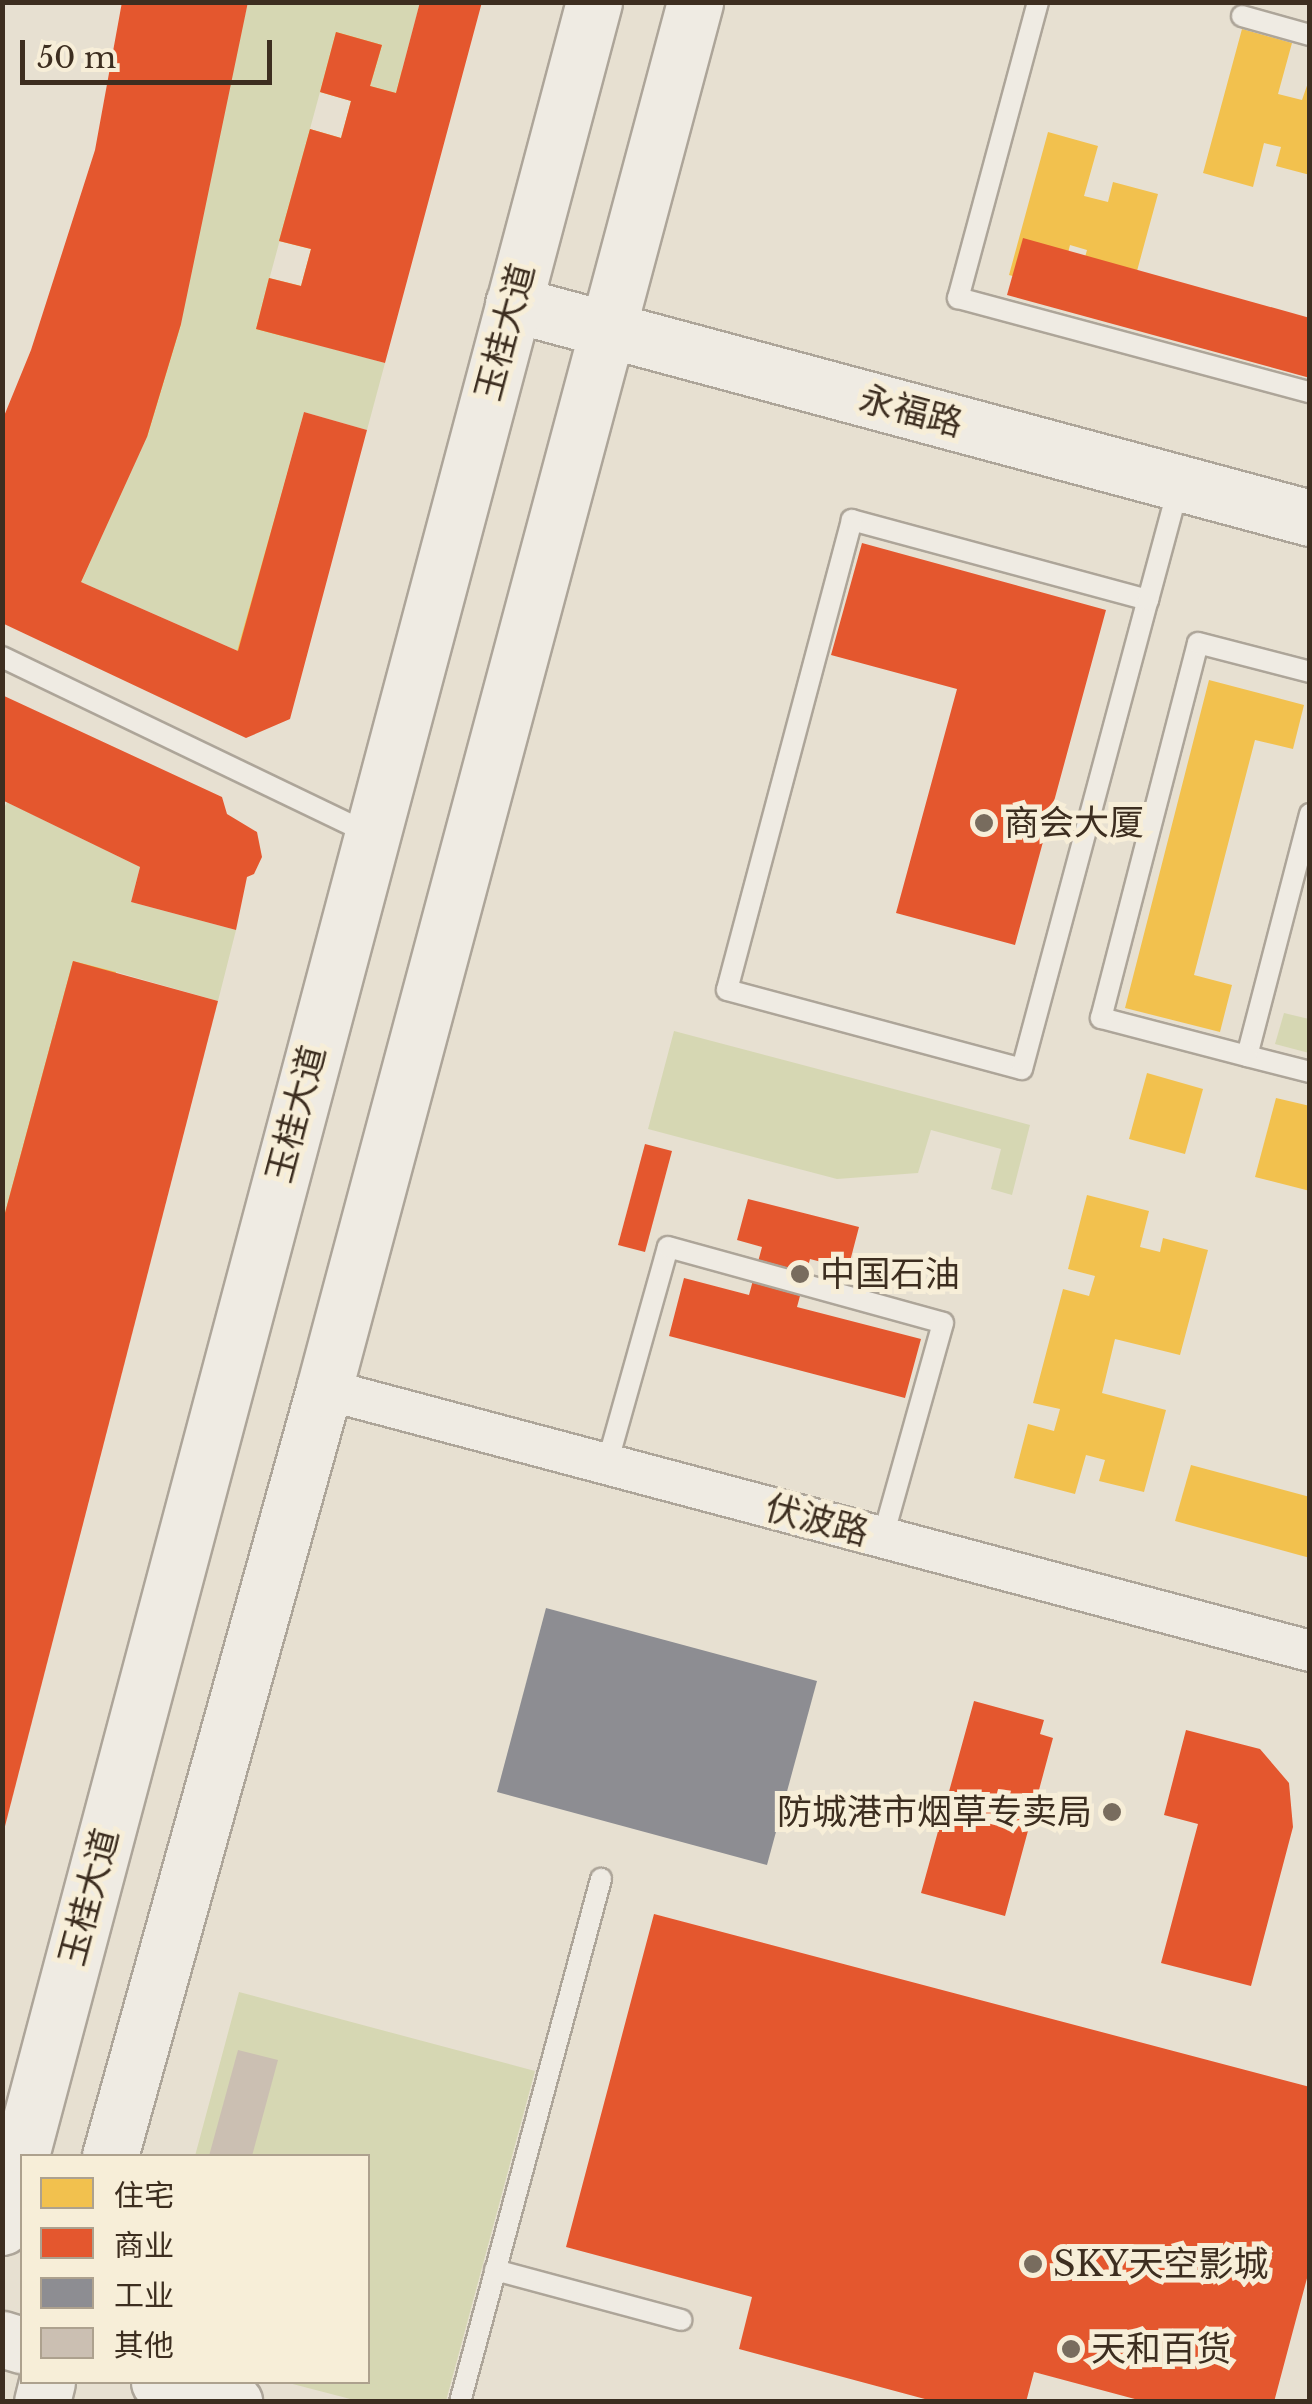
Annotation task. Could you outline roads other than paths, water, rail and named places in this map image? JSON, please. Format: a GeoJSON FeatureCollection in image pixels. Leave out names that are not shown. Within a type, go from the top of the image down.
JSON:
{"type":"FeatureCollection","features":[{"type":"Feature","properties":{"kind":"main road","name":"玉桂大道"},"geometry":{"type":"LineString","coordinates":[[21,2154],[594,2]]}},
{"type":"Feature","properties":{"kind":"main road"},"geometry":{"type":"LineString","coordinates":[[111,2154],[324,1388],[695,2]]}},
{"type":"Feature","properties":{"kind":"main road","name":"永福路"},"geometry":{"type":"LineString","coordinates":[[512,304],[1310,518]]}},
{"type":"Feature","properties":{"kind":"main road","name":"玉桂大道"},"geometry":{"type":"LineString","coordinates":[[2,2227],[20,2159]]}},
{"type":"Feature","properties":{"kind":"main road"},"geometry":{"type":"LineString","coordinates":[[166,2384],[234,2402]]}},
{"type":"Feature","properties":{"kind":"street","name":"伏波路"},"geometry":{"type":"LineString","coordinates":[[324,1388],[1310,1651]]}},
{"type":"Feature","properties":{"kind":"lane"},"geometry":{"type":"LineString","coordinates":[[1038,2],[958,298],[1310,392]]}},
{"type":"Feature","properties":{"kind":"lane"},"geometry":{"type":"LineString","coordinates":[[1242,16],[1310,35]]}},
{"type":"Feature","properties":{"kind":"lane"},"geometry":{"type":"LineString","coordinates":[[1148,600],[852,520],[726,990],[1022,1069],[1180,483]]}},
{"type":"Feature","properties":{"kind":"lane"},"geometry":{"type":"LineString","coordinates":[[1310,672],[1198,643],[1101,1018],[1310,1072]]}},
{"type":"Feature","properties":{"kind":"lane"},"geometry":{"type":"LineString","coordinates":[[2,657],[370,834]]}},
{"type":"Feature","properties":{"kind":"lane"},"geometry":{"type":"LineString","coordinates":[[1247,1056],[1310,814]]}},
{"type":"Feature","properties":{"kind":"lane"},"geometry":{"type":"LineString","coordinates":[[607,1464],[668,1247],[943,1324],[883,1538]]}},
{"type":"Feature","properties":{"kind":"lane"},"geometry":{"type":"LineString","coordinates":[[460,2402],[601,1879]]}},
{"type":"Feature","properties":{"kind":"lane"},"geometry":{"type":"LineString","coordinates":[[496,2270],[681,2320]]}},
{"type":"Feature","properties":{"kind":"place","name":"商会大厦"},"geometry":{"type":"Point","coordinates":[984,823]}},
{"type":"Feature","properties":{"kind":"place","name":"中国石油"},"geometry":{"type":"Point","coordinates":[800,1274]}},
{"type":"Feature","properties":{"kind":"place","name":"防城港市烟草专卖局"},"geometry":{"type":"Point","coordinates":[1112,1812]}},
{"type":"Feature","properties":{"kind":"place","name":"SKY天空影城"},"geometry":{"type":"Point","coordinates":[1033,2264]}},
{"type":"Feature","properties":{"kind":"place","name":"天和百货"},"geometry":{"type":"Point","coordinates":[1071,2349]}}]}
